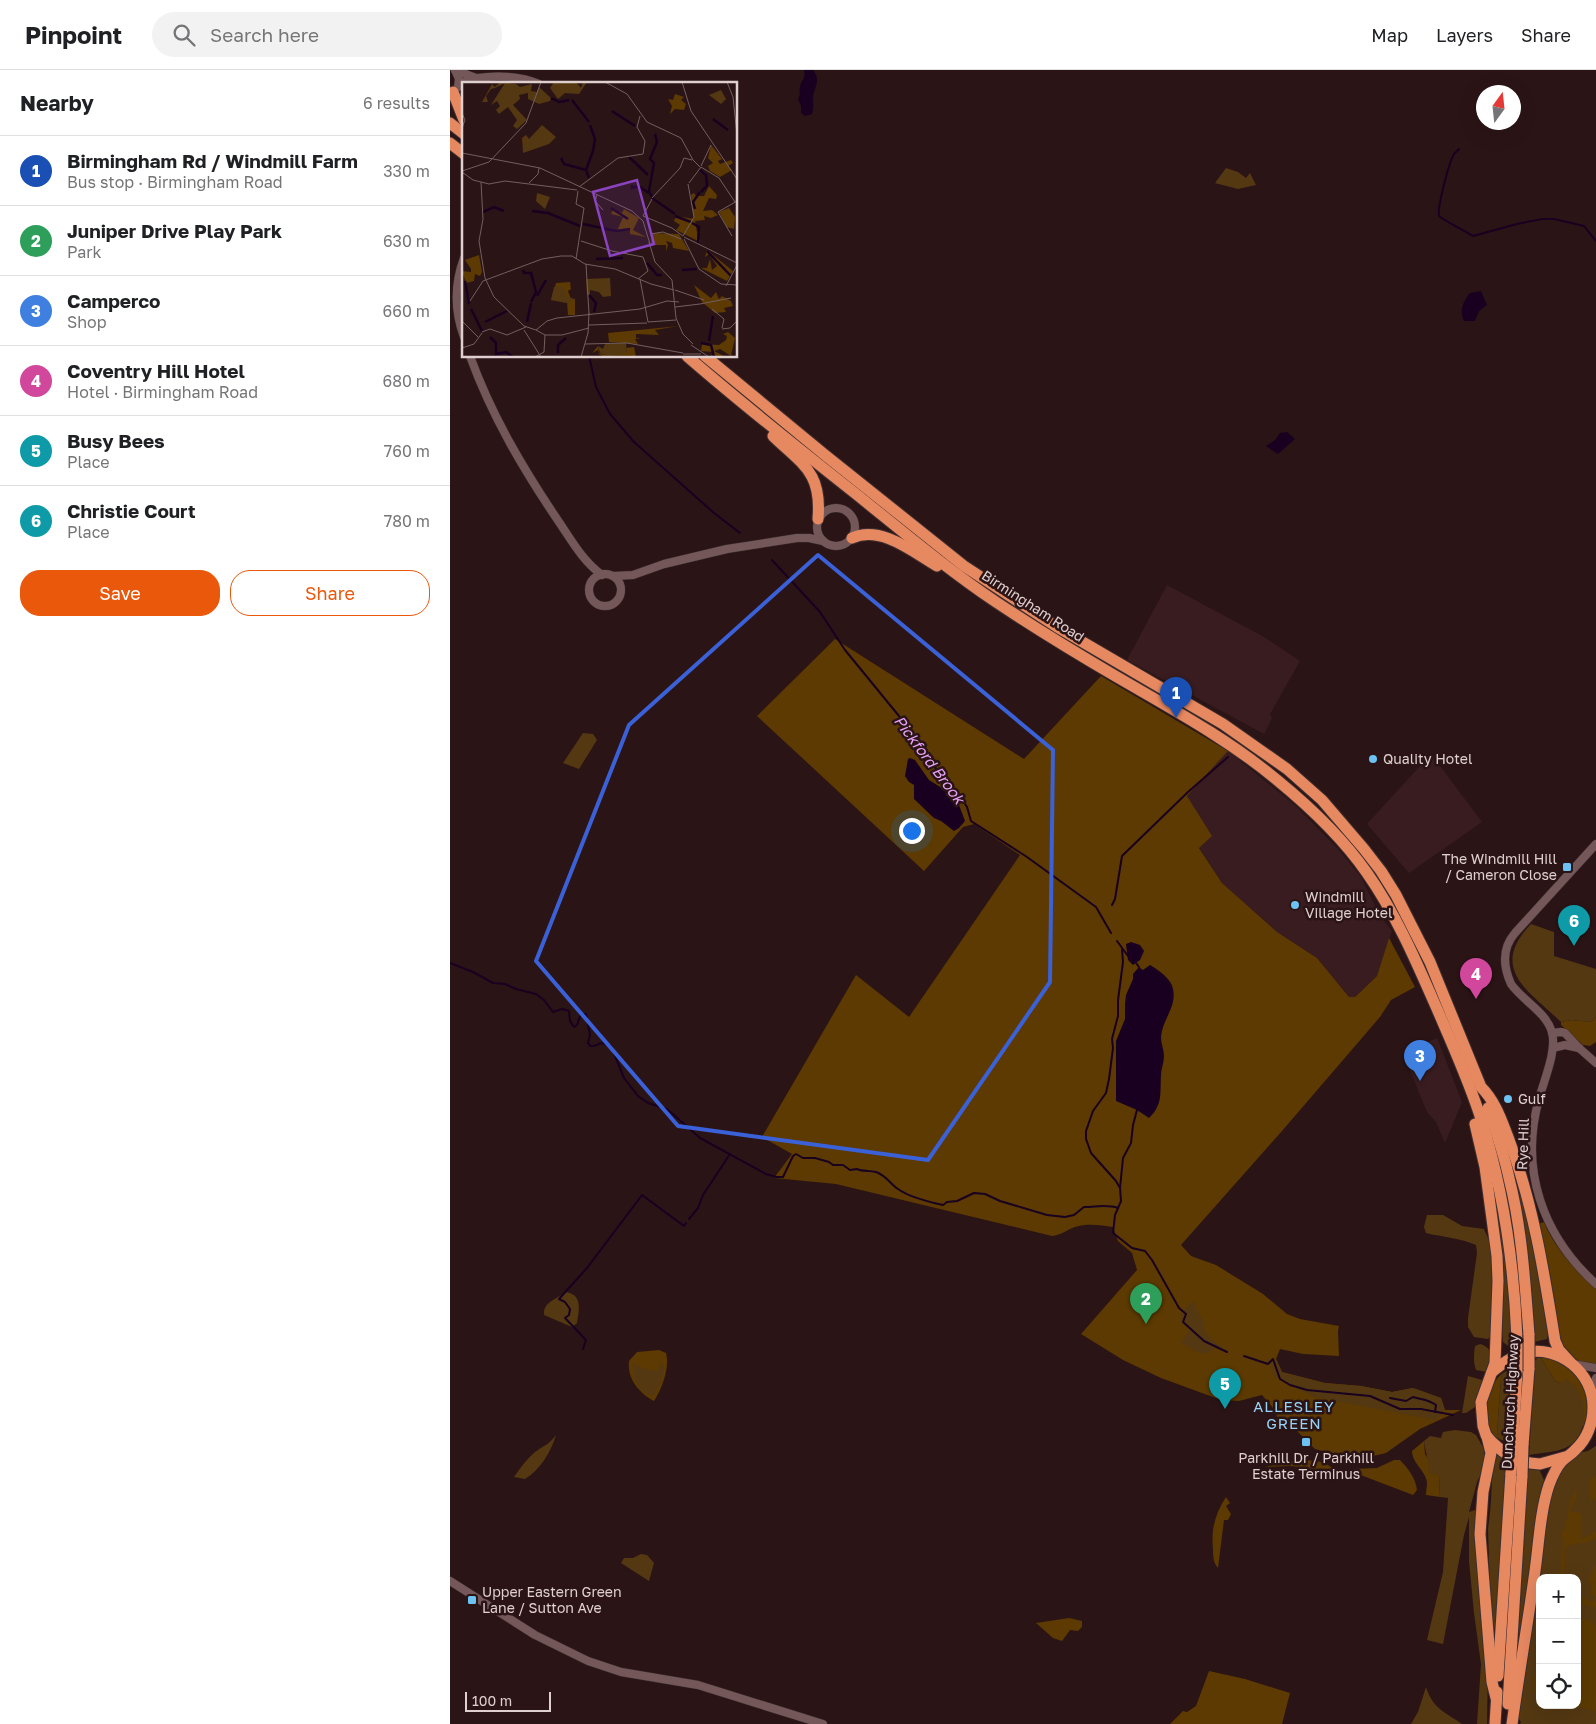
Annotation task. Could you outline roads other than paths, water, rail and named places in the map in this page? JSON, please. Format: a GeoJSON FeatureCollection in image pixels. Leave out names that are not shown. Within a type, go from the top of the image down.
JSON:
{"type":"FeatureCollection","features":[{"type":"Feature","properties":{"kind":"highway"},"geometry":{"type":"LineString","coordinates":[[454,90],[462,114]]}},
{"type":"Feature","properties":{"kind":"highway"},"geometry":{"type":"LineString","coordinates":[[450,123],[462,132]]}},
{"type":"Feature","properties":{"kind":"highway"},"geometry":{"type":"LineString","coordinates":[[450,144],[462,153]]}},
{"type":"Feature","properties":{"kind":"highway","name":"Birmingham Road"},"geometry":{"type":"LineString","coordinates":[[689,358],[915,542],[992,600],[1083,657],[1201,726],[1254,762],[1315,813],[1336,834],[1366,872],[1400,928],[1477,1091]]}},
{"type":"Feature","properties":{"kind":"highway","name":"Birmingham Road"},"geometry":{"type":"LineString","coordinates":[[707,358],[964,566],[1057,627],[1223,724],[1281,764],[1322,800],[1381,871],[1412,924],[1430,962],[1477,1091]]}},
{"type":"Feature","properties":{"kind":"highway"},"geometry":{"type":"LineString","coordinates":[[740,400],[750,413],[814,477],[819,494],[817,521]]}},
{"type":"Feature","properties":{"kind":"highway"},"geometry":{"type":"LineString","coordinates":[[852,538],[866,534],[894,541],[992,600]]}},
{"type":"Feature","properties":{"kind":"highway"},"geometry":{"type":"LineString","coordinates":[[1496,1698],[1492,1682],[1480,1534],[1483,1492],[1491,1453],[1487,1436],[1482,1426],[1481,1402],[1486,1384],[1492,1372],[1496,1354],[1498,1281],[1497,1256],[1485,1167],[1472,1106],[1477,1091],[1490,1096],[1516,1158],[1530,1204],[1540,1249],[1555,1341],[1559,1350],[1583,1376],[1593,1395],[1591,1422],[1586,1436],[1578,1448]]}},
{"type":"Feature","properties":{"kind":"highway","name":"Dunchurch Highway"},"geometry":{"type":"LineString","coordinates":[[1477,1091],[1499,1138],[1516,1210],[1525,1273],[1529,1368],[1518,1444]]}},
{"type":"Feature","properties":{"kind":"highway","name":"Dunchurch Highway"},"geometry":{"type":"LineString","coordinates":[[1477,1091],[1505,1216],[1514,1281],[1517,1340],[1518,1444],[1494,1724]]}},
{"type":"Feature","properties":{"kind":"highway"},"geometry":{"type":"LineString","coordinates":[[1492,1372],[1514,1356],[1530,1352],[1549,1353],[1572,1363]]}},
{"type":"Feature","properties":{"kind":"highway"},"geometry":{"type":"LineString","coordinates":[[1487,1436],[1502,1451],[1522,1461],[1540,1464],[1568,1456]]}},
{"type":"Feature","properties":{"kind":"highway"},"geometry":{"type":"LineString","coordinates":[[1512,1724],[1520,1659],[1546,1496],[1557,1467],[1585,1442],[1596,1436]]}},
{"type":"Feature","properties":{"kind":"highway","name":"Dunchurch Highway"},"geometry":{"type":"LineString","coordinates":[[1507,1724],[1516,1475]]}},
{"type":"Feature","properties":{"kind":"street"},"geometry":{"type":"LineString","coordinates":[[455,70],[476,78],[521,78],[532,82]]}},
{"type":"Feature","properties":{"kind":"street"},"geometry":{"type":"LineString","coordinates":[[454,90],[458,74],[455,70]]}},
{"type":"Feature","properties":{"kind":"street"},"geometry":{"type":"LineString","coordinates":[[469,82],[476,78]]}},
{"type":"Feature","properties":{"kind":"street"},"geometry":{"type":"LineString","coordinates":[[462,266],[456,292],[458,316],[462,330]]}},
{"type":"Feature","properties":{"kind":"street"},"geometry":{"type":"LineString","coordinates":[[471,358],[496,417],[529,478],[585,560],[602,575]]}},
{"type":"Feature","properties":{"kind":"street"},"geometry":{"type":"LineString","coordinates":[[613,576],[616,578],[620,588],[620,595],[617,600],[612,604],[601,605],[596,603],[591,597],[590,587],[595,578],[602,575],[633,575],[694,555],[727,548],[797,538],[810,538],[823,541],[832,546],[838,546],[852,538],[856,525],[854,519],[845,510],[832,508],[826,510],[812,529],[797,538]]}},
{"type":"Feature","properties":{"kind":"street"},"geometry":{"type":"LineString","coordinates":[[817,521],[818,534],[823,541]]}},
{"type":"Feature","properties":{"kind":"street"},"geometry":{"type":"LineString","coordinates":[[585,560],[592,582]]}},
{"type":"Feature","properties":{"kind":"street"},"geometry":{"type":"LineString","coordinates":[[620,588],[633,575]]}},
{"type":"Feature","properties":{"kind":"street"},"geometry":{"type":"LineString","coordinates":[[1596,844],[1519,927],[1511,938],[1506,950],[1506,970],[1511,984],[1542,1015],[1550,1026],[1552,1033],[1564,1032],[1596,1063]]}},
{"type":"Feature","properties":{"kind":"street","name":"Rye Hill"},"geometry":{"type":"LineString","coordinates":[[1552,1033],[1553,1048],[1535,1120],[1532,1152],[1535,1180],[1543,1210],[1555,1235],[1565,1252],[1596,1284]]}},
{"type":"Feature","properties":{"kind":"street"},"geometry":{"type":"LineString","coordinates":[[1553,1048],[1569,1045],[1579,1048]]}},
{"type":"Feature","properties":{"kind":"street"},"geometry":{"type":"LineString","coordinates":[[1572,1363],[1596,1368]]}},
{"type":"Feature","properties":{"kind":"street"},"geometry":{"type":"LineString","coordinates":[[1593,1395],[1596,1378]]}},
{"type":"Feature","properties":{"kind":"street"},"geometry":{"type":"LineString","coordinates":[[450,1581],[535,1635],[594,1663],[621,1672],[698,1685],[823,1724]]}},
{"type":"Feature","properties":{"kind":"waterway"},"geometry":{"type":"LineString","coordinates":[[1459,149],[1454,154],[1447,175],[1439,216],[1473,236],[1517,224],[1542,219],[1554,219],[1584,226],[1596,241]]}},
{"type":"Feature","properties":{"kind":"waterway","name":"Pickford Brook"},"geometry":{"type":"LineString","coordinates":[[589,358],[596,387],[610,414],[634,442],[714,513],[740,533]]}},
{"type":"Feature","properties":{"kind":"waterway","name":"Pickford Brook"},"geometry":{"type":"LineString","coordinates":[[772,560],[820,612],[845,650],[899,716],[932,764],[960,796],[967,807],[971,821],[1027,857],[1096,907],[1111,933]]}},
{"type":"Feature","properties":{"kind":"waterway"},"geometry":{"type":"LineString","coordinates":[[1112,905],[1115,899],[1122,856],[1188,792],[1228,757]]}},
{"type":"Feature","properties":{"kind":"waterway","name":"Pickford Brook"},"geometry":{"type":"LineString","coordinates":[[1117,941],[1128,956]]}},
{"type":"Feature","properties":{"kind":"waterway"},"geometry":{"type":"LineString","coordinates":[[1120,1188],[1091,1153],[1086,1139],[1086,1131],[1093,1111],[1106,1093],[1109,1079],[1113,1048],[1112,1039],[1118,1016],[1123,962],[1122,949]]}},
{"type":"Feature","properties":{"kind":"waterway"},"geometry":{"type":"LineString","coordinates":[[450,963],[473,972],[493,983],[505,984],[536,994],[544,1000],[553,1012],[562,1009],[569,1011],[570,1021],[574,1027],[577,1025],[581,1014],[586,1014],[590,1035],[588,1043],[590,1046],[601,1043],[611,1046],[624,1078],[638,1096],[648,1103],[667,1109],[700,1138],[766,1174],[783,1177],[793,1156],[796,1154],[803,1158],[815,1158],[833,1165],[843,1165],[850,1170],[857,1169],[876,1172],[898,1189],[908,1194],[943,1205],[974,1193],[985,1194],[1000,1201],[1047,1215],[1065,1217],[1074,1215],[1084,1207],[1106,1206],[1118,1208]]}},
{"type":"Feature","properties":{"kind":"waterway","name":"Pickford Brook"},"geometry":{"type":"LineString","coordinates":[[1136,963],[1139,967]]}},
{"type":"Feature","properties":{"kind":"waterway","name":"Pickford Brook"},"geometry":{"type":"LineString","coordinates":[[1137,1110],[1131,1143],[1123,1158],[1120,1188],[1121,1201],[1115,1215],[1113,1233],[1132,1248],[1145,1251],[1179,1308],[1186,1314],[1183,1322],[1204,1341],[1227,1352]]}},
{"type":"Feature","properties":{"kind":"waterway"},"geometry":{"type":"LineString","coordinates":[[689,1219],[698,1208],[703,1195],[730,1154]]}},
{"type":"Feature","properties":{"kind":"waterway"},"geometry":{"type":"LineString","coordinates":[[583,1349],[586,1340],[565,1318],[569,1315],[570,1309],[565,1302],[559,1299],[587,1268],[642,1195],[684,1226],[686,1223]]}},
{"type":"Feature","properties":{"kind":"waterway","name":"Pickford Brook"},"geometry":{"type":"LineString","coordinates":[[1244,1356],[1268,1364],[1273,1359],[1280,1379],[1290,1385],[1307,1390],[1370,1396],[1400,1409],[1421,1409],[1453,1415]]}},
{"type":"Feature","properties":{"kind":"waterway"},"geometry":{"type":"LineString","coordinates":[[1390,1398],[1406,1401],[1413,1397],[1427,1401],[1436,1405],[1435,1412]]}},
{"type":"Feature","properties":{"kind":"place","name":"Birmingham Rd / Windmill Farm"},"geometry":{"type":"Point","coordinates":[1176,718]}},
{"type":"Feature","properties":{"kind":"place","name":"Quality Hotel"},"geometry":{"type":"Point","coordinates":[1373,759]}},
{"type":"Feature","properties":{"kind":"place","name":"The Windmill Hill / Cameron Close"},"geometry":{"type":"Point","coordinates":[1567,867]}},
{"type":"Feature","properties":{"kind":"place","name":"Windmill Village Hotel"},"geometry":{"type":"Point","coordinates":[1295,905]}},
{"type":"Feature","properties":{"kind":"place","name":"Christie Court"},"geometry":{"type":"Point","coordinates":[1574,946]}},
{"type":"Feature","properties":{"kind":"place","name":"Coventry Hill Hotel"},"geometry":{"type":"Point","coordinates":[1476,999]}},
{"type":"Feature","properties":{"kind":"place","name":"Camperco"},"geometry":{"type":"Point","coordinates":[1420,1081]}},
{"type":"Feature","properties":{"kind":"place","name":"Gulf"},"geometry":{"type":"Point","coordinates":[1508,1099]}},
{"type":"Feature","properties":{"kind":"place","name":"Juniper Drive Play Park"},"geometry":{"type":"Point","coordinates":[1146,1324]}},
{"type":"Feature","properties":{"kind":"place","name":"Busy Bees"},"geometry":{"type":"Point","coordinates":[1225,1409]}},
{"type":"Feature","properties":{"kind":"place","name":"Parkhill Dr / Parkhill Estate Terminus"},"geometry":{"type":"Point","coordinates":[1306,1442]}},
{"type":"Feature","properties":{"kind":"place","name":"Upper Eastern Green Lane / Sutton Ave"},"geometry":{"type":"Point","coordinates":[472,1600]}},
{"type":"Feature","properties":{"kind":"district","name":"ALLESLEY GREEN"},"geometry":{"type":"Point","coordinates":[1294,1416]}}]}
